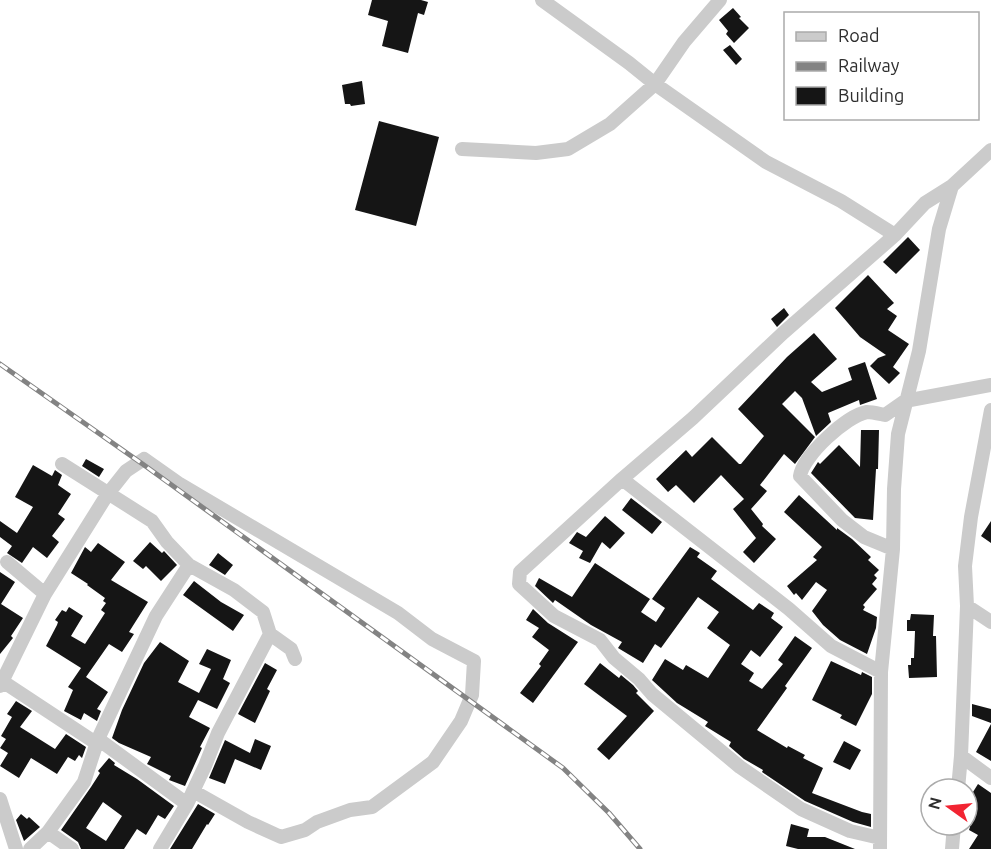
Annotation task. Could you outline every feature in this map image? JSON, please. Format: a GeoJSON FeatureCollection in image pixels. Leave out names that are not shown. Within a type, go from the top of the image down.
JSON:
{"type":"FeatureCollection","features":[{"type":"Feature","properties":{"kind":"street"},"geometry":{"type":"LineString","coordinates":[[542,0],[655,84],[766,162],[841,201],[895,235]]}},
{"type":"Feature","properties":{"kind":"street"},"geometry":{"type":"LineString","coordinates":[[462,148],[536,153],[568,149],[610,124],[655,84],[684,42],[720,0]]}},
{"type":"Feature","properties":{"kind":"street"},"geometry":{"type":"LineString","coordinates":[[952,186],[939,229],[919,351],[898,435],[893,549],[881,672],[880,844],[801,809],[740,767],[652,694],[639,679],[614,658],[600,640],[554,616],[519,584],[520,572],[622,478],[693,418],[783,333],[895,235],[925,203],[952,186],[991,150]]}},
{"type":"Feature","properties":{"kind":"street"},"geometry":{"type":"LineString","coordinates":[[893,549],[864,537],[842,520],[800,477],[801,470],[844,423],[867,412],[885,415],[905,401],[991,385]]}},
{"type":"Feature","properties":{"kind":"street"},"geometry":{"type":"LineString","coordinates":[[959,777],[967,606],[965,566],[971,517],[986,466],[991,410]]}},
{"type":"Feature","properties":{"kind":"street"},"geometry":{"type":"LineString","coordinates":[[187,804],[97,741],[1,683],[45,594],[107,495],[126,471],[144,459],[178,483],[398,613],[432,639],[474,662],[472,694],[461,721],[434,762],[372,807],[350,810],[317,822],[305,830],[282,837],[248,822],[194,790]]}},
{"type":"Feature","properties":{"kind":"street"},"geometry":{"type":"LineString","coordinates":[[62,464],[107,495],[152,521],[189,566],[234,590],[263,612],[270,634],[291,649],[295,659]]}},
{"type":"Feature","properties":{"kind":"street"},"geometry":{"type":"LineString","coordinates":[[622,478],[789,609],[831,646],[881,672]]}},
{"type":"Feature","properties":{"kind":"street"},"geometry":{"type":"LineString","coordinates":[[7,562],[45,594]]}},
{"type":"Feature","properties":{"kind":"street"},"geometry":{"type":"LineString","coordinates":[[30,849],[48,832],[84,782],[97,741],[156,616],[189,566]]}},
{"type":"Feature","properties":{"kind":"street"},"geometry":{"type":"LineString","coordinates":[[967,606],[991,622]]}},
{"type":"Feature","properties":{"kind":"street"},"geometry":{"type":"LineString","coordinates":[[160,849],[187,804],[218,733],[270,634]]}},
{"type":"Feature","properties":{"kind":"street"},"geometry":{"type":"LineString","coordinates":[[961,756],[991,778]]}},
{"type":"Feature","properties":{"kind":"street"},"geometry":{"type":"LineString","coordinates":[[0,799],[16,849]]}},
{"type":"Feature","properties":{"kind":"street"},"geometry":{"type":"LineString","coordinates":[[48,832],[72,849]]}},
{"type":"Feature","properties":{"kind":"building"},"geometry":{"type":"Polygon","coordinates":[[[372,0],[428,2],[424,15],[418,13],[408,53],[382,46],[388,21],[368,15],[372,0]]]}},
{"type":"Feature","properties":{"kind":"building"},"geometry":{"type":"Polygon","coordinates":[[[733,8],[749,28],[734,43],[719,20],[733,8]]]}},
{"type":"Feature","properties":{"kind":"building"},"geometry":{"type":"Polygon","coordinates":[[[730,45],[742,59],[736,65],[723,50],[730,45]]]}},
{"type":"Feature","properties":{"kind":"building"},"geometry":{"type":"Polygon","coordinates":[[[362,81],[365,104],[351,106],[345,104],[342,85],[362,81]]]}},
{"type":"Feature","properties":{"kind":"building"},"geometry":{"type":"Polygon","coordinates":[[[379,121],[439,137],[416,226],[355,210],[379,121]]]}},
{"type":"Feature","properties":{"kind":"building"},"geometry":{"type":"Polygon","coordinates":[[[908,237],[920,250],[896,274],[883,262],[908,237]]]}},
{"type":"Feature","properties":{"kind":"building"},"geometry":{"type":"Polygon","coordinates":[[[868,275],[894,303],[887,309],[897,316],[888,330],[909,344],[893,367],[900,373],[889,384],[870,366],[878,358],[886,355],[860,337],[835,308],[868,275]]]}},
{"type":"Feature","properties":{"kind":"building"},"geometry":{"type":"Polygon","coordinates":[[[784,308],[789,315],[777,327],[771,319],[784,308]]]}},
{"type":"Feature","properties":{"kind":"building"},"geometry":{"type":"Polygon","coordinates":[[[814,333],[837,359],[811,382],[822,392],[852,380],[848,368],[865,362],[877,399],[860,405],[859,400],[828,413],[831,422],[816,436],[802,398],[795,391],[782,404],[815,437],[795,464],[784,454],[760,485],[767,491],[751,509],[763,524],[762,526],[776,539],[754,563],[743,552],[756,538],[733,509],[744,499],[721,475],[694,503],[676,485],[668,492],[656,479],[686,450],[692,457],[712,437],[741,464],[764,436],[738,409],[787,357],[814,333]]]}},
{"type":"Feature","properties":{"kind":"building"},"geometry":{"type":"Polygon","coordinates":[[[861,430],[879,430],[873,520],[855,518],[811,473],[818,462],[820,464],[839,445],[860,467],[861,430]]]}},
{"type":"Feature","properties":{"kind":"building"},"geometry":{"type":"Polygon","coordinates":[[[86,459],[104,469],[99,477],[82,466],[86,459]]]}},
{"type":"Feature","properties":{"kind":"building"},"geometry":{"type":"Polygon","coordinates":[[[33,465],[52,476],[55,470],[62,475],[58,485],[71,494],[58,514],[65,519],[52,536],[59,542],[47,558],[33,547],[22,563],[7,553],[12,546],[0,537],[0,521],[17,533],[33,507],[15,497],[33,465]]]}},
{"type":"Feature","properties":{"kind":"building"},"geometry":{"type":"Polygon","coordinates":[[[799,495],[837,530],[837,528],[852,539],[871,557],[868,560],[879,570],[874,575],[877,578],[872,584],[877,589],[863,605],[865,607],[863,610],[877,617],[876,628],[867,654],[840,640],[823,625],[812,611],[827,590],[816,582],[802,600],[796,593],[794,595],[787,586],[817,560],[813,557],[822,547],[784,512],[799,495]]]}},
{"type":"Feature","properties":{"kind":"building"},"geometry":{"type":"Polygon","coordinates":[[[631,498],[662,522],[652,534],[622,510],[631,498]]]}},
{"type":"Feature","properties":{"kind":"building"},"geometry":{"type":"Polygon","coordinates":[[[605,516],[625,533],[610,549],[602,542],[590,563],[579,558],[583,551],[569,543],[577,532],[586,537],[605,516]]]}},
{"type":"Feature","properties":{"kind":"building"},"geometry":{"type":"Polygon","coordinates":[[[991,521],[991,543],[981,536],[991,521]]]}},
{"type":"Feature","properties":{"kind":"building"},"geometry":{"type":"Polygon","coordinates":[[[150,542],[162,553],[164,551],[177,565],[161,581],[146,566],[143,569],[133,561],[150,542]]]}},
{"type":"Feature","properties":{"kind":"building"},"geometry":{"type":"Polygon","coordinates":[[[98,543],[125,562],[111,580],[148,602],[129,632],[134,634],[122,652],[109,644],[86,677],[108,692],[97,709],[101,711],[97,721],[84,713],[81,720],[64,711],[73,690],[68,687],[81,668],[46,646],[57,625],[58,622],[55,620],[62,610],[66,612],[69,607],[83,616],[71,636],[85,644],[105,613],[101,610],[106,603],[103,601],[105,598],[71,573],[85,547],[91,552],[98,543]]]}},
{"type":"Feature","properties":{"kind":"building"},"geometry":{"type":"Polygon","coordinates":[[[690,547],[700,553],[697,557],[717,571],[711,579],[753,610],[759,603],[774,613],[771,618],[783,627],[760,657],[751,650],[741,664],[754,673],[749,681],[762,689],[783,664],[778,660],[795,636],[812,648],[757,730],[787,748],[788,746],[805,755],[803,758],[823,768],[812,793],[871,814],[871,827],[853,822],[805,801],[744,759],[729,746],[731,742],[705,726],[708,722],[677,703],[652,680],[665,659],[683,670],[686,665],[708,678],[730,645],[707,628],[719,612],[698,597],[661,648],[655,644],[643,663],[618,648],[622,642],[591,625],[555,600],[553,603],[535,586],[539,578],[572,597],[595,563],[650,599],[641,612],[656,622],[665,608],[652,599],[690,547]]]}},
{"type":"Feature","properties":{"kind":"building"},"geometry":{"type":"Polygon","coordinates":[[[218,553],[233,565],[225,575],[209,565],[218,553]]]}},
{"type":"Feature","properties":{"kind":"building"},"geometry":{"type":"Polygon","coordinates":[[[0,572],[15,582],[1,604],[23,618],[11,636],[13,638],[0,654],[0,572]]]}},
{"type":"Feature","properties":{"kind":"building"},"geometry":{"type":"Polygon","coordinates":[[[194,581],[221,602],[244,615],[233,631],[183,595],[194,581]]]}},
{"type":"Feature","properties":{"kind":"building"},"geometry":{"type":"Polygon","coordinates":[[[533,609],[548,623],[578,642],[533,703],[520,693],[541,666],[539,664],[549,650],[532,637],[539,628],[526,620],[533,609]]]}},
{"type":"Feature","properties":{"kind":"building"},"geometry":{"type":"Polygon","coordinates":[[[911,614],[934,615],[933,636],[936,636],[937,677],[909,678],[908,665],[911,665],[911,658],[914,658],[915,631],[907,631],[907,620],[910,620],[911,614]]]}},
{"type":"Feature","properties":{"kind":"building"},"geometry":{"type":"Polygon","coordinates":[[[160,642],[189,661],[178,682],[199,693],[211,669],[199,664],[207,649],[231,660],[223,679],[230,683],[217,709],[198,700],[189,717],[210,728],[185,786],[169,780],[171,776],[147,764],[151,757],[112,738],[144,663],[160,642]]]}},
{"type":"Feature","properties":{"kind":"building"},"geometry":{"type":"Polygon","coordinates":[[[831,661],[861,675],[862,672],[872,677],[872,694],[856,726],[840,718],[842,715],[812,700],[831,661]]]}},
{"type":"Feature","properties":{"kind":"building"},"geometry":{"type":"Polygon","coordinates":[[[265,663],[277,670],[267,689],[270,691],[255,723],[238,714],[265,663]]]}},
{"type":"Feature","properties":{"kind":"building"},"geometry":{"type":"Polygon","coordinates":[[[600,663],[619,678],[621,675],[633,685],[638,691],[636,693],[654,711],[609,760],[597,749],[627,716],[584,684],[600,663]]]}},
{"type":"Feature","properties":{"kind":"building"},"geometry":{"type":"Polygon","coordinates":[[[16,701],[32,711],[20,727],[55,749],[66,734],[86,747],[82,758],[79,755],[75,761],[68,757],[57,774],[31,758],[19,778],[0,766],[8,753],[0,748],[6,739],[1,736],[12,717],[7,714],[16,701]]]}},
{"type":"Feature","properties":{"kind":"building"},"geometry":{"type":"Polygon","coordinates":[[[972,704],[991,709],[991,723],[972,716],[972,704]]]}},
{"type":"Feature","properties":{"kind":"building"},"geometry":{"type":"Polygon","coordinates":[[[991,724],[991,761],[976,752],[991,724]]]}},
{"type":"Feature","properties":{"kind":"building"},"geometry":{"type":"Polygon","coordinates":[[[255,739],[271,746],[261,770],[235,759],[225,784],[209,778],[225,740],[250,753],[255,739]]]}},
{"type":"Feature","properties":{"kind":"building"},"geometry":{"type":"Polygon","coordinates":[[[844,741],[861,750],[850,770],[833,762],[844,741]]]}},
{"type":"Feature","properties":{"kind":"building"},"geometry":{"type":"Polygon","coordinates":[[[109,758],[115,763],[114,765],[174,806],[165,819],[158,815],[146,835],[137,829],[124,849],[81,849],[78,842],[61,830],[100,773],[98,771],[109,758]],[[103,802],[86,828],[106,841],[122,816],[103,802]]]}},
{"type":"Feature","properties":{"kind":"building"},"geometry":{"type":"Polygon","coordinates":[[[979,785],[991,793],[991,849],[969,849],[979,837],[979,785]]]}},
{"type":"Feature","properties":{"kind":"building"},"geometry":{"type":"Polygon","coordinates":[[[198,804],[215,814],[192,849],[170,849],[198,804]]]}},
{"type":"Feature","properties":{"kind":"building"},"geometry":{"type":"Polygon","coordinates":[[[21,814],[27,819],[29,817],[40,827],[24,841],[16,820],[21,814]]]}},
{"type":"Feature","properties":{"kind":"building"},"geometry":{"type":"Polygon","coordinates":[[[791,824],[809,829],[807,837],[825,837],[855,849],[798,849],[786,846],[791,824]]]}},
{"type":"Feature","properties":{"kind":"railway"},"geometry":{"type":"LineString","coordinates":[[0,364],[144,465],[563,768],[609,813],[640,849]]}}]}
